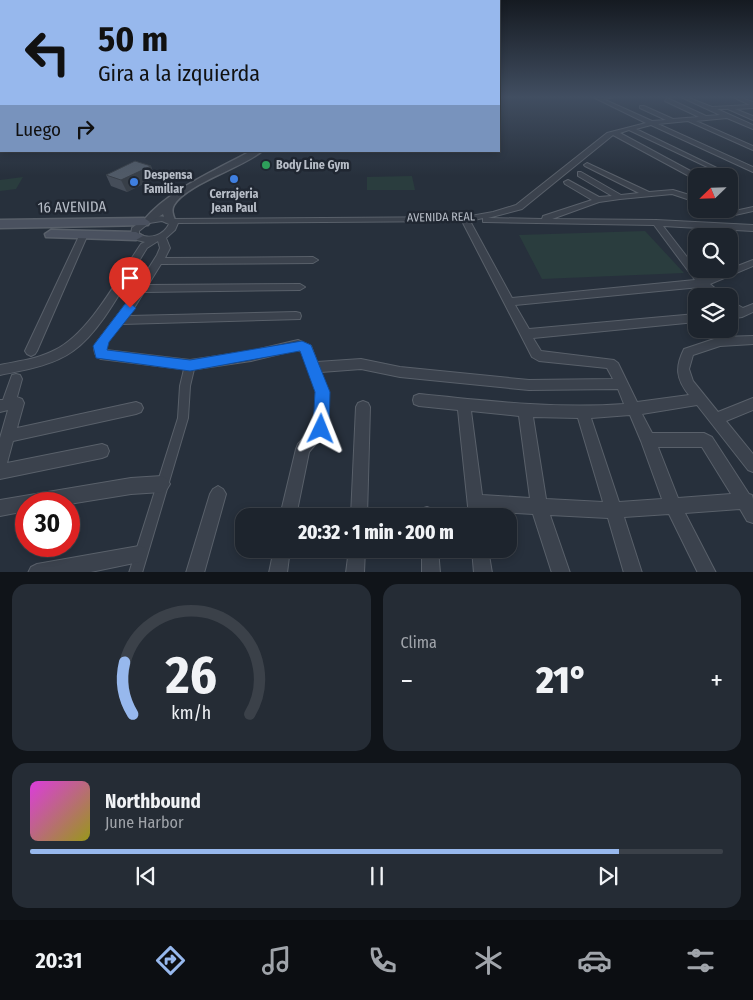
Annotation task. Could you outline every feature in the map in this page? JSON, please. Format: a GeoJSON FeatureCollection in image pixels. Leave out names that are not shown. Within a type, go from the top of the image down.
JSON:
{"type":"FeatureCollection","features":[{"type":"Feature","properties":{"kind":"main road","name":"16 AVENIDA"},"geometry":{"type":"LineString","coordinates":[[0,224],[146,221]]}},
{"type":"Feature","properties":{"kind":"main road","name":"16 AVENIDA"},"geometry":{"type":"LineString","coordinates":[[0,234],[84,234],[137,244]]}},
{"type":"Feature","properties":{"kind":"street"},"geometry":{"type":"LineString","coordinates":[[651,123],[753,170]]}},
{"type":"Feature","properties":{"kind":"street","name":"AVENIDA REAL"},"geometry":{"type":"LineString","coordinates":[[146,221],[163,218],[171,220],[465,219],[494,214],[519,207],[613,132],[654,123]]}},
{"type":"Feature","properties":{"kind":"street"},"geometry":{"type":"LineString","coordinates":[[696,123],[753,148]]}},
{"type":"Feature","properties":{"kind":"street"},"geometry":{"type":"LineString","coordinates":[[629,128],[712,168]]}},
{"type":"Feature","properties":{"kind":"street"},"geometry":{"type":"LineString","coordinates":[[613,132],[688,172]]}},
{"type":"Feature","properties":{"kind":"street"},"geometry":{"type":"LineString","coordinates":[[0,370],[40,362],[71,347],[88,329],[137,244],[135,230],[170,200],[188,188],[256,152]]}},
{"type":"Feature","properties":{"kind":"street"},"geometry":{"type":"LineString","coordinates":[[587,165],[648,195]]}},
{"type":"Feature","properties":{"kind":"street"},"geometry":{"type":"LineString","coordinates":[[581,174],[620,197]]}},
{"type":"Feature","properties":{"kind":"street"},"geometry":{"type":"LineString","coordinates":[[568,182],[598,200]]}},
{"type":"Feature","properties":{"kind":"street"},"geometry":{"type":"LineString","coordinates":[[540,220],[598,200],[675,193],[688,197]]}},
{"type":"Feature","properties":{"kind":"street"},"geometry":{"type":"LineString","coordinates":[[137,244],[147,243],[163,235],[174,226],[167,211],[170,200]]}},
{"type":"Feature","properties":{"kind":"street"},"geometry":{"type":"LineString","coordinates":[[738,213],[753,209]]}},
{"type":"Feature","properties":{"kind":"street"},"geometry":{"type":"LineString","coordinates":[[707,572],[673,506],[648,440],[614,367],[610,364],[537,356],[465,219],[656,223],[753,228]]}},
{"type":"Feature","properties":{"kind":"street","name":"AVENIDA REAL"},"geometry":{"type":"LineString","coordinates":[[163,235],[193,223],[216,220]]}},
{"type":"Feature","properties":{"kind":"street"},"geometry":{"type":"LineString","coordinates":[[656,223],[702,283],[709,288]]}},
{"type":"Feature","properties":{"kind":"street"},"geometry":{"type":"LineString","coordinates":[[30,351],[84,234]]}},
{"type":"Feature","properties":{"kind":"street"},"geometry":{"type":"LineString","coordinates":[[137,244],[163,235]]}},
{"type":"Feature","properties":{"kind":"street"},"geometry":{"type":"LineString","coordinates":[[163,235],[165,248],[159,261],[100,346],[100,354],[190,365],[251,356],[298,345],[307,349],[322,392],[321,429],[303,449],[290,508]]}},
{"type":"Feature","properties":{"kind":"street"},"geometry":{"type":"LineString","coordinates":[[159,261],[313,260]]}},
{"type":"Feature","properties":{"kind":"street"},"geometry":{"type":"LineString","coordinates":[[508,302],[702,283],[753,263]]}},
{"type":"Feature","properties":{"kind":"street"},"geometry":{"type":"LineString","coordinates":[[141,289],[300,287]]}},
{"type":"Feature","properties":{"kind":"street"},"geometry":{"type":"LineString","coordinates":[[738,314],[753,308]]}},
{"type":"Feature","properties":{"kind":"street"},"geometry":{"type":"LineString","coordinates":[[738,311],[742,314]]}},
{"type":"Feature","properties":{"kind":"street"},"geometry":{"type":"LineString","coordinates":[[119,320],[296,316]]}},
{"type":"Feature","properties":{"kind":"street"},"geometry":{"type":"LineString","coordinates":[[525,334],[688,319]]}},
{"type":"Feature","properties":{"kind":"street"},"geometry":{"type":"LineString","coordinates":[[753,340],[720,341],[688,352],[684,369],[687,383],[753,465]]}},
{"type":"Feature","properties":{"kind":"street"},"geometry":{"type":"LineString","coordinates":[[314,367],[361,364],[409,373],[529,385],[622,384]]}},
{"type":"Feature","properties":{"kind":"street"},"geometry":{"type":"LineString","coordinates":[[135,572],[139,554],[183,418],[185,386],[190,365]]}},
{"type":"Feature","properties":{"kind":"street"},"geometry":{"type":"LineString","coordinates":[[4,405],[16,379]]}},
{"type":"Feature","properties":{"kind":"street"},"geometry":{"type":"LineString","coordinates":[[419,400],[525,410],[583,412],[700,400]]}},
{"type":"Feature","properties":{"kind":"street"},"geometry":{"type":"LineString","coordinates":[[0,463],[6,433],[17,403],[4,405]]}},
{"type":"Feature","properties":{"kind":"street"},"geometry":{"type":"LineString","coordinates":[[464,404],[477,508]]}},
{"type":"Feature","properties":{"kind":"street"},"geometry":{"type":"LineString","coordinates":[[720,417],[753,404]]}},
{"type":"Feature","properties":{"kind":"street"},"geometry":{"type":"LineString","coordinates":[[359,508],[363,407]]}},
{"type":"Feature","properties":{"kind":"street"},"geometry":{"type":"LineString","coordinates":[[6,433],[136,408]]}},
{"type":"Feature","properties":{"kind":"street"},"geometry":{"type":"LineString","coordinates":[[525,410],[538,508],[561,572]]}},
{"type":"Feature","properties":{"kind":"street"},"geometry":{"type":"LineString","coordinates":[[583,412],[612,510],[633,572]]}},
{"type":"Feature","properties":{"kind":"street"},"geometry":{"type":"LineString","coordinates":[[648,440],[704,440],[709,444],[750,508]]}},
{"type":"Feature","properties":{"kind":"street"},"geometry":{"type":"LineString","coordinates":[[0,472],[102,451]]}},
{"type":"Feature","properties":{"kind":"street"},"geometry":{"type":"LineString","coordinates":[[0,508],[121,488],[162,484]]}},
{"type":"Feature","properties":{"kind":"street"},"geometry":{"type":"LineString","coordinates":[[195,572],[218,494]]}},
{"type":"Feature","properties":{"kind":"street"},"geometry":{"type":"LineString","coordinates":[[517,508],[612,510],[673,506],[750,508]]}},
{"type":"Feature","properties":{"kind":"street"},"geometry":{"type":"LineString","coordinates":[[37,572],[139,554]]}},
{"type":"Feature","properties":{"kind":"street"},"geometry":{"type":"LineString","coordinates":[[278,572],[280,558]]}},
{"type":"Feature","properties":{"kind":"street"},"geometry":{"type":"LineString","coordinates":[[355,572],[356,558]]}},
{"type":"Feature","properties":{"kind":"street"},"geometry":{"type":"LineString","coordinates":[[430,558],[431,572]]}},
{"type":"Feature","properties":{"kind":"street"},"geometry":{"type":"LineString","coordinates":[[481,558],[483,572]]}},
{"type":"Feature","properties":{"kind":"shaded area"},"geometry":{"type":"Polygon","coordinates":[[[412,176],[415,190],[367,190],[367,177],[412,176]]]}},
{"type":"Feature","properties":{"kind":"shaded area"},"geometry":{"type":"Polygon","coordinates":[[[23,177],[16,189],[0,191],[0,180],[23,177]]]}},
{"type":"Feature","properties":{"kind":"shaded area"},"geometry":{"type":"Polygon","coordinates":[[[645,231],[684,273],[542,279],[519,235],[645,231]]]}},
{"type":"Feature","properties":{"kind":"building"},"geometry":{"type":"Polygon","coordinates":[[[135,161],[151,166],[121,180],[106,175],[135,161]]]}},
{"type":"Feature","properties":{"kind":"place","name":"Body Line Gym"},"geometry":{"type":"Point","coordinates":[266,165]}},
{"type":"Feature","properties":{"kind":"place","name":"Cerrajeria Jean Paul"},"geometry":{"type":"Point","coordinates":[234,179]}},
{"type":"Feature","properties":{"kind":"place","name":"Despensa Familiar"},"geometry":{"type":"Point","coordinates":[134,182]}},
{"type":"Feature","properties":{"kind":"route"},"geometry":{"type":"LineString","coordinates":[[130,308],[105,338],[100,346],[100,354],[190,365],[251,356],[298,345],[307,349],[322,392],[321,429]]}}]}
